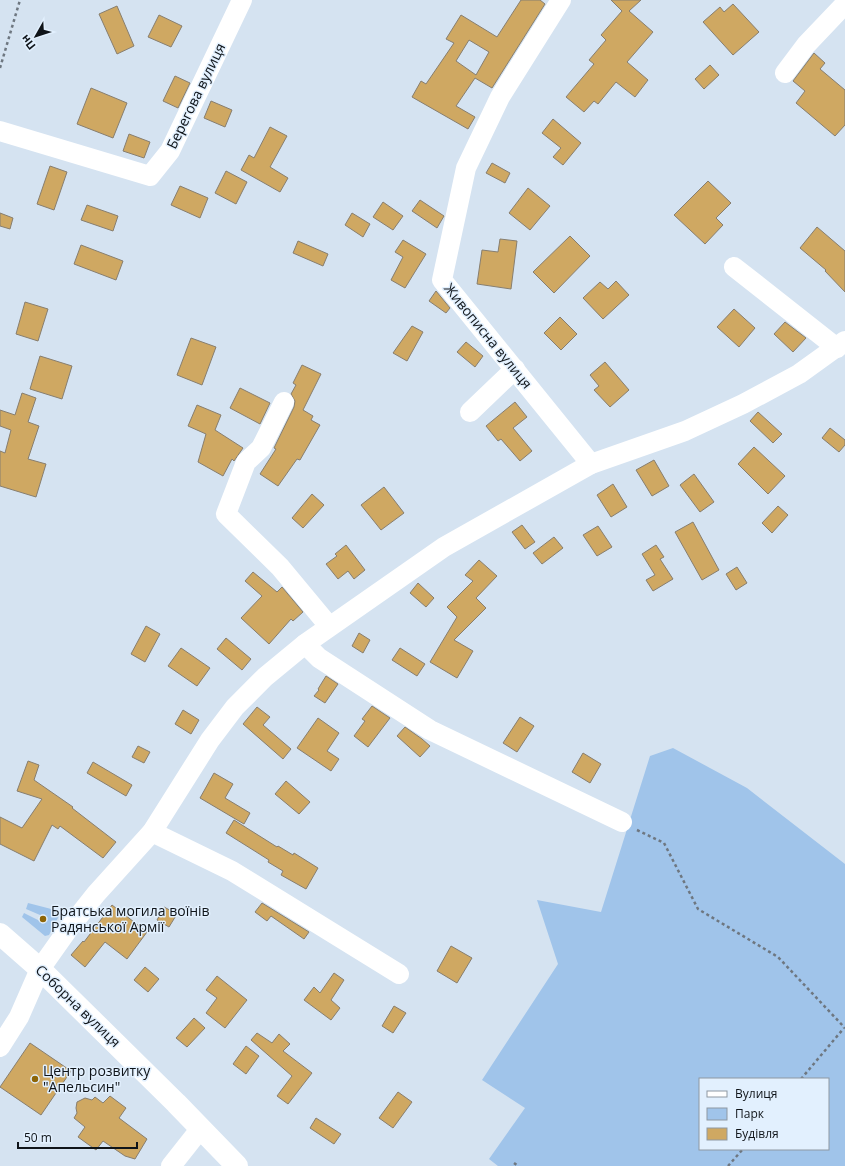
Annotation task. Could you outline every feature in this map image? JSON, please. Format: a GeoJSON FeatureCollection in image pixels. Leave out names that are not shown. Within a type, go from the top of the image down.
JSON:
{"type":"FeatureCollection","features":[{"type":"Feature","properties":{"kind":"main road","name":"Соборна вулиця"},"geometry":{"type":"LineString","coordinates":[[0,934],[40,969],[201,1128],[237,1166]]}},
{"type":"Feature","properties":{"kind":"street","name":"Берегова вулиця"},"geometry":{"type":"LineString","coordinates":[[0,131],[150,176],[170,151],[242,0]]}},
{"type":"Feature","properties":{"kind":"street","name":"Живописна вулиця"},"geometry":{"type":"LineString","coordinates":[[561,0],[500,97],[466,168],[442,280],[591,464]]}},
{"type":"Feature","properties":{"kind":"street"},"geometry":{"type":"LineString","coordinates":[[785,73],[806,45],[845,4]]}},
{"type":"Feature","properties":{"kind":"street"},"geometry":{"type":"LineString","coordinates":[[0,1047],[19,1017],[40,969],[69,928],[96,894],[152,832],[210,740],[235,707],[265,677],[329,626],[444,547],[591,464],[685,431],[743,404],[799,374],[841,344],[734,267]]}},
{"type":"Feature","properties":{"kind":"street"},"geometry":{"type":"LineString","coordinates":[[470,412],[515,369]]}},
{"type":"Feature","properties":{"kind":"street"},"geometry":{"type":"LineString","coordinates":[[284,402],[261,448],[246,462],[226,514],[280,566],[329,626]]}},
{"type":"Feature","properties":{"kind":"street"},"geometry":{"type":"LineString","coordinates":[[305,644],[318,658],[430,730],[622,822]]}},
{"type":"Feature","properties":{"kind":"street"},"geometry":{"type":"LineString","coordinates":[[152,832],[232,871],[399,974]]}},
{"type":"Feature","properties":{"kind":"street"},"geometry":{"type":"LineString","coordinates":[[171,1166],[201,1128]]}},
{"type":"Feature","properties":{"kind":"path"},"geometry":{"type":"LineString","coordinates":[[0,68],[20,0]]}},
{"type":"Feature","properties":{"kind":"path"},"geometry":{"type":"LineString","coordinates":[[622,822],[664,843],[698,909],[778,956],[845,1028],[802,1078]]}},
{"type":"Feature","properties":{"kind":"path"},"geometry":{"type":"LineString","coordinates":[[728,1166],[742,1150]]}},
{"type":"Feature","properties":{"kind":"path"},"geometry":{"type":"LineString","coordinates":[[514,1163],[518,1166]]}},
{"type":"Feature","properties":{"kind":"green space"},"geometry":{"type":"Polygon","coordinates":[[[673,748],[747,788],[845,864],[845,1166],[498,1166],[489,1159],[525,1108],[482,1080],[558,964],[537,900],[601,912],[650,756],[673,748]]]}},
{"type":"Feature","properties":{"kind":"green space"},"geometry":{"type":"Polygon","coordinates":[[[28,903],[59,911],[60,914],[49,935],[45,936],[22,917],[24,913],[44,923],[47,918],[26,909],[28,903]]]}},
{"type":"Feature","properties":{"kind":"building"},"geometry":{"type":"Polygon","coordinates":[[[521,0],[540,0],[545,4],[492,88],[475,78],[456,106],[475,117],[468,129],[412,97],[421,81],[426,84],[454,43],[446,39],[461,15],[497,37],[521,0]],[[469,40],[456,61],[476,75],[489,52],[469,40]]]}},
{"type":"Feature","properties":{"kind":"building"},"geometry":{"type":"Polygon","coordinates":[[[611,0],[641,0],[629,11],[653,32],[627,62],[648,80],[635,97],[616,82],[598,104],[594,101],[584,112],[566,97],[594,64],[589,60],[606,40],[601,35],[622,11],[611,0]]]}},
{"type":"Feature","properties":{"kind":"building"},"geometry":{"type":"Polygon","coordinates":[[[733,4],[759,32],[733,55],[703,22],[720,7],[724,12],[733,4]]]}},
{"type":"Feature","properties":{"kind":"building"},"geometry":{"type":"Polygon","coordinates":[[[117,6],[134,46],[117,54],[99,14],[117,6]]]}},
{"type":"Feature","properties":{"kind":"building"},"geometry":{"type":"Polygon","coordinates":[[[159,15],[182,26],[171,47],[148,37],[159,15]]]}},
{"type":"Feature","properties":{"kind":"building"},"geometry":{"type":"Polygon","coordinates":[[[814,53],[825,63],[820,69],[845,90],[845,125],[835,136],[796,103],[805,91],[793,81],[814,53]]]}},
{"type":"Feature","properties":{"kind":"building"},"geometry":{"type":"Polygon","coordinates":[[[710,65],[719,75],[704,89],[695,79],[710,65]]]}},
{"type":"Feature","properties":{"kind":"building"},"geometry":{"type":"Polygon","coordinates":[[[175,76],[190,83],[178,108],[163,101],[175,76]]]}},
{"type":"Feature","properties":{"kind":"building"},"geometry":{"type":"Polygon","coordinates":[[[91,88],[127,103],[113,138],[77,124],[91,88]]]}},
{"type":"Feature","properties":{"kind":"building"},"geometry":{"type":"Polygon","coordinates":[[[211,101],[232,110],[225,127],[204,118],[211,101]]]}},
{"type":"Feature","properties":{"kind":"building"},"geometry":{"type":"Polygon","coordinates":[[[553,119],[581,143],[563,165],[553,157],[561,148],[542,133],[553,119]]]}},
{"type":"Feature","properties":{"kind":"building"},"geometry":{"type":"Polygon","coordinates":[[[270,127],[287,136],[270,167],[288,178],[280,192],[241,170],[249,155],[254,158],[270,127]]]}},
{"type":"Feature","properties":{"kind":"building"},"geometry":{"type":"Polygon","coordinates":[[[129,134],[150,142],[144,158],[123,151],[129,134]]]}},
{"type":"Feature","properties":{"kind":"building"},"geometry":{"type":"Polygon","coordinates":[[[492,163],[510,173],[505,183],[486,173],[492,163]]]}},
{"type":"Feature","properties":{"kind":"building"},"geometry":{"type":"Polygon","coordinates":[[[50,166],[67,172],[54,210],[37,204],[50,166]]]}},
{"type":"Feature","properties":{"kind":"building"},"geometry":{"type":"Polygon","coordinates":[[[226,171],[247,182],[236,204],[215,193],[226,171]]]}},
{"type":"Feature","properties":{"kind":"building"},"geometry":{"type":"Polygon","coordinates":[[[708,181],[731,203],[716,218],[723,225],[705,244],[674,215],[708,181]]]}},
{"type":"Feature","properties":{"kind":"building"},"geometry":{"type":"Polygon","coordinates":[[[180,186],[208,198],[200,218],[171,205],[180,186]]]}},
{"type":"Feature","properties":{"kind":"building"},"geometry":{"type":"Polygon","coordinates":[[[528,188],[550,206],[530,230],[509,213],[528,188]]]}},
{"type":"Feature","properties":{"kind":"building"},"geometry":{"type":"Polygon","coordinates":[[[420,200],[444,216],[437,228],[412,211],[420,200]]]}},
{"type":"Feature","properties":{"kind":"building"},"geometry":{"type":"Polygon","coordinates":[[[383,202],[403,216],[393,230],[373,217],[383,202]]]}},
{"type":"Feature","properties":{"kind":"building"},"geometry":{"type":"Polygon","coordinates":[[[87,205],[118,216],[113,231],[81,220],[87,205]]]}},
{"type":"Feature","properties":{"kind":"building"},"geometry":{"type":"Polygon","coordinates":[[[0,213],[13,218],[10,229],[0,226],[0,213]]]}},
{"type":"Feature","properties":{"kind":"building"},"geometry":{"type":"Polygon","coordinates":[[[352,213],[370,224],[363,237],[345,225],[352,213]]]}},
{"type":"Feature","properties":{"kind":"building"},"geometry":{"type":"Polygon","coordinates":[[[817,227],[845,251],[845,292],[825,271],[826,270],[800,248],[817,227]]]}},
{"type":"Feature","properties":{"kind":"building"},"geometry":{"type":"Polygon","coordinates":[[[570,236],[590,256],[554,293],[533,272],[570,236]]]}},
{"type":"Feature","properties":{"kind":"building"},"geometry":{"type":"Polygon","coordinates":[[[500,239],[517,241],[511,289],[477,284],[482,250],[498,252],[500,239]]]}},
{"type":"Feature","properties":{"kind":"building"},"geometry":{"type":"Polygon","coordinates":[[[403,240],[426,254],[405,288],[391,280],[403,257],[395,252],[403,240]]]}},
{"type":"Feature","properties":{"kind":"building"},"geometry":{"type":"Polygon","coordinates":[[[298,241],[328,254],[323,266],[293,253],[298,241]]]}},
{"type":"Feature","properties":{"kind":"building"},"geometry":{"type":"Polygon","coordinates":[[[81,245],[123,261],[116,280],[74,264],[81,245]]]}},
{"type":"Feature","properties":{"kind":"building"},"geometry":{"type":"Polygon","coordinates":[[[616,281],[629,295],[603,319],[583,298],[600,282],[608,289],[616,281]]]}},
{"type":"Feature","properties":{"kind":"building"},"geometry":{"type":"Polygon","coordinates":[[[436,291],[450,308],[446,313],[429,301],[436,291]]]}},
{"type":"Feature","properties":{"kind":"building"},"geometry":{"type":"Polygon","coordinates":[[[25,302],[48,309],[38,341],[16,334],[25,302]]]}},
{"type":"Feature","properties":{"kind":"building"},"geometry":{"type":"Polygon","coordinates":[[[734,309],[755,328],[739,347],[717,327],[734,309]]]}},
{"type":"Feature","properties":{"kind":"building"},"geometry":{"type":"Polygon","coordinates":[[[560,317],[577,334],[561,350],[544,333],[560,317]]]}},
{"type":"Feature","properties":{"kind":"building"},"geometry":{"type":"Polygon","coordinates":[[[785,322],[806,338],[793,352],[774,334],[785,322]]]}},
{"type":"Feature","properties":{"kind":"building"},"geometry":{"type":"Polygon","coordinates":[[[412,326],[423,332],[407,361],[393,353],[412,326]]]}},
{"type":"Feature","properties":{"kind":"building"},"geometry":{"type":"Polygon","coordinates":[[[191,338],[216,347],[202,385],[177,375],[191,338]]]}},
{"type":"Feature","properties":{"kind":"building"},"geometry":{"type":"Polygon","coordinates":[[[466,342],[483,356],[475,367],[457,352],[466,342]]]}},
{"type":"Feature","properties":{"kind":"building"},"geometry":{"type":"Polygon","coordinates":[[[40,356],[72,366],[62,399],[30,389],[40,356]]]}},
{"type":"Feature","properties":{"kind":"building"},"geometry":{"type":"Polygon","coordinates":[[[605,362],[629,390],[610,407],[594,390],[599,386],[590,375],[605,362]]]}},
{"type":"Feature","properties":{"kind":"building"},"geometry":{"type":"Polygon","coordinates":[[[302,365],[321,374],[303,410],[313,416],[311,420],[320,425],[300,460],[297,459],[278,486],[260,474],[276,449],[274,448],[294,407],[295,401],[291,394],[296,385],[293,383],[302,365]]]}},
{"type":"Feature","properties":{"kind":"building"},"geometry":{"type":"Polygon","coordinates":[[[240,388],[270,403],[260,424],[230,408],[240,388]]]}},
{"type":"Feature","properties":{"kind":"building"},"geometry":{"type":"Polygon","coordinates":[[[22,393],[36,398],[28,422],[39,426],[28,459],[46,464],[36,497],[0,486],[0,451],[5,453],[11,430],[0,426],[0,410],[15,415],[22,393]]]}},
{"type":"Feature","properties":{"kind":"building"},"geometry":{"type":"Polygon","coordinates":[[[515,402],[527,417],[513,428],[532,451],[520,461],[501,439],[498,441],[486,426],[515,402]]]}},
{"type":"Feature","properties":{"kind":"building"},"geometry":{"type":"Polygon","coordinates":[[[197,405],[221,415],[215,430],[243,448],[234,461],[232,459],[223,476],[198,462],[206,434],[188,426],[197,405]]]}},
{"type":"Feature","properties":{"kind":"building"},"geometry":{"type":"Polygon","coordinates":[[[758,412],[782,434],[773,443],[750,421],[758,412]]]}},
{"type":"Feature","properties":{"kind":"building"},"geometry":{"type":"Polygon","coordinates":[[[830,428],[845,440],[845,445],[839,452],[822,438],[830,428]]]}},
{"type":"Feature","properties":{"kind":"building"},"geometry":{"type":"Polygon","coordinates":[[[754,447],[785,476],[768,494],[738,464],[754,447]]]}},
{"type":"Feature","properties":{"kind":"building"},"geometry":{"type":"Polygon","coordinates":[[[654,460],[669,486],[652,496],[636,470],[654,460]]]}},
{"type":"Feature","properties":{"kind":"building"},"geometry":{"type":"Polygon","coordinates":[[[694,474],[714,502],[700,512],[680,485],[694,474]]]}},
{"type":"Feature","properties":{"kind":"building"},"geometry":{"type":"Polygon","coordinates":[[[613,484],[627,507],[611,517],[597,495],[613,484]]]}},
{"type":"Feature","properties":{"kind":"building"},"geometry":{"type":"Polygon","coordinates":[[[384,487],[404,513],[381,530],[361,505],[384,487]]]}},
{"type":"Feature","properties":{"kind":"building"},"geometry":{"type":"Polygon","coordinates":[[[312,494],[324,505],[303,528],[292,518],[312,494]]]}},
{"type":"Feature","properties":{"kind":"building"},"geometry":{"type":"Polygon","coordinates":[[[778,506],[788,515],[772,533],[762,523],[778,506]]]}},
{"type":"Feature","properties":{"kind":"building"},"geometry":{"type":"Polygon","coordinates":[[[693,522],[719,570],[702,580],[675,532],[693,522]]]}},
{"type":"Feature","properties":{"kind":"building"},"geometry":{"type":"Polygon","coordinates":[[[522,525],[535,542],[525,549],[512,532],[522,525]]]}},
{"type":"Feature","properties":{"kind":"building"},"geometry":{"type":"Polygon","coordinates":[[[598,526],[612,547],[597,556],[583,535],[598,526]]]}},
{"type":"Feature","properties":{"kind":"building"},"geometry":{"type":"Polygon","coordinates":[[[554,537],[563,548],[542,564],[533,553],[554,537]]]}},
{"type":"Feature","properties":{"kind":"building"},"geometry":{"type":"Polygon","coordinates":[[[346,545],[365,570],[354,579],[348,571],[338,579],[326,564],[337,556],[335,554],[346,545]]]}},
{"type":"Feature","properties":{"kind":"building"},"geometry":{"type":"Polygon","coordinates":[[[656,545],[664,557],[660,559],[673,579],[653,591],[646,580],[655,575],[642,554],[656,545]]]}},
{"type":"Feature","properties":{"kind":"building"},"geometry":{"type":"Polygon","coordinates":[[[479,560],[497,576],[476,598],[486,608],[454,640],[473,651],[457,678],[430,662],[457,617],[447,607],[473,581],[465,575],[479,560]]]}},
{"type":"Feature","properties":{"kind":"building"},"geometry":{"type":"Polygon","coordinates":[[[737,567],[747,583],[736,590],[726,574],[737,567]]]}},
{"type":"Feature","properties":{"kind":"building"},"geometry":{"type":"Polygon","coordinates":[[[253,572],[277,592],[282,587],[303,612],[293,621],[291,619],[269,644],[241,618],[262,596],[245,581],[253,572]]]}},
{"type":"Feature","properties":{"kind":"building"},"geometry":{"type":"Polygon","coordinates":[[[418,583],[434,598],[426,607],[410,593],[418,583]]]}},
{"type":"Feature","properties":{"kind":"building"},"geometry":{"type":"Polygon","coordinates":[[[146,626],[160,634],[145,662],[131,654],[146,626]]]}},
{"type":"Feature","properties":{"kind":"building"},"geometry":{"type":"Polygon","coordinates":[[[359,633],[370,640],[363,653],[352,646],[359,633]]]}},
{"type":"Feature","properties":{"kind":"building"},"geometry":{"type":"Polygon","coordinates":[[[226,638],[251,659],[242,670],[217,649],[226,638]]]}},
{"type":"Feature","properties":{"kind":"building"},"geometry":{"type":"Polygon","coordinates":[[[181,648],[210,668],[197,686],[168,666],[181,648]]]}},
{"type":"Feature","properties":{"kind":"building"},"geometry":{"type":"Polygon","coordinates":[[[400,648],[425,664],[417,676],[392,660],[400,648]]]}},
{"type":"Feature","properties":{"kind":"building"},"geometry":{"type":"Polygon","coordinates":[[[326,676],[338,684],[325,703],[314,696],[319,690],[318,689],[326,676]]]}},
{"type":"Feature","properties":{"kind":"building"},"geometry":{"type":"Polygon","coordinates":[[[372,706],[390,718],[368,747],[354,736],[365,721],[362,719],[372,706]]]}},
{"type":"Feature","properties":{"kind":"building"},"geometry":{"type":"Polygon","coordinates":[[[257,707],[270,717],[263,725],[291,749],[283,759],[243,724],[257,707]]]}},
{"type":"Feature","properties":{"kind":"building"},"geometry":{"type":"Polygon","coordinates":[[[183,710],[199,720],[191,734],[175,724],[183,710]]]}},
{"type":"Feature","properties":{"kind":"building"},"geometry":{"type":"Polygon","coordinates":[[[520,717],[534,726],[517,752],[503,743],[520,717]]]}},
{"type":"Feature","properties":{"kind":"building"},"geometry":{"type":"Polygon","coordinates":[[[318,718],[339,733],[327,751],[339,759],[331,771],[297,748],[318,718]]]}},
{"type":"Feature","properties":{"kind":"building"},"geometry":{"type":"Polygon","coordinates":[[[405,727],[430,746],[420,757],[397,736],[405,727]]]}},
{"type":"Feature","properties":{"kind":"building"},"geometry":{"type":"Polygon","coordinates":[[[138,746],[150,752],[144,763],[132,757],[138,746]]]}},
{"type":"Feature","properties":{"kind":"building"},"geometry":{"type":"Polygon","coordinates":[[[583,753],[601,764],[590,783],[572,772],[583,753]]]}},
{"type":"Feature","properties":{"kind":"building"},"geometry":{"type":"Polygon","coordinates":[[[28,761],[39,765],[34,780],[73,807],[72,808],[116,842],[103,858],[60,826],[58,829],[52,825],[34,861],[0,844],[0,817],[22,828],[42,799],[17,791],[28,761]]]}},
{"type":"Feature","properties":{"kind":"building"},"geometry":{"type":"Polygon","coordinates":[[[93,762],[132,785],[126,796],[87,773],[93,762]]]}},
{"type":"Feature","properties":{"kind":"building"},"geometry":{"type":"Polygon","coordinates":[[[214,773],[233,784],[225,798],[250,813],[244,824],[200,798],[214,773]]]}},
{"type":"Feature","properties":{"kind":"building"},"geometry":{"type":"Polygon","coordinates":[[[286,781],[310,802],[299,814],[275,794],[286,781]]]}},
{"type":"Feature","properties":{"kind":"building"},"geometry":{"type":"Polygon","coordinates":[[[234,820],[277,847],[278,846],[293,855],[294,853],[318,868],[306,889],[281,875],[283,871],[268,862],[269,860],[226,833],[234,820]]]}},
{"type":"Feature","properties":{"kind":"building"},"geometry":{"type":"Polygon","coordinates":[[[262,903],[309,932],[304,939],[271,916],[267,921],[255,912],[262,903]]]}},
{"type":"Feature","properties":{"kind":"building"},"geometry":{"type":"Polygon","coordinates":[[[112,905],[147,932],[127,959],[105,942],[85,967],[71,955],[83,941],[84,942],[112,905]]]}},
{"type":"Feature","properties":{"kind":"building"},"geometry":{"type":"Polygon","coordinates":[[[164,907],[177,914],[169,927],[157,920],[164,907]]]}},
{"type":"Feature","properties":{"kind":"building"},"geometry":{"type":"Polygon","coordinates":[[[451,946],[472,958],[457,983],[437,971],[451,946]]]}},
{"type":"Feature","properties":{"kind":"building"},"geometry":{"type":"Polygon","coordinates":[[[145,967],[159,979],[148,992],[134,980],[145,967]]]}},
{"type":"Feature","properties":{"kind":"building"},"geometry":{"type":"Polygon","coordinates":[[[334,973],[344,980],[331,1000],[340,1008],[331,1020],[304,1000],[314,987],[320,993],[334,973]]]}},
{"type":"Feature","properties":{"kind":"building"},"geometry":{"type":"Polygon","coordinates":[[[217,976],[247,1000],[225,1028],[206,1013],[217,998],[206,990],[217,976]]]}},
{"type":"Feature","properties":{"kind":"building"},"geometry":{"type":"Polygon","coordinates":[[[394,1006],[406,1013],[393,1033],[382,1026],[394,1006]]]}},
{"type":"Feature","properties":{"kind":"building"},"geometry":{"type":"Polygon","coordinates":[[[194,1018],[205,1028],[187,1047],[176,1038],[194,1018]]]}},
{"type":"Feature","properties":{"kind":"building"},"geometry":{"type":"Polygon","coordinates":[[[257,1033],[272,1043],[279,1034],[290,1044],[283,1051],[312,1073],[288,1104],[277,1096],[292,1076],[251,1040],[257,1033]]]}},
{"type":"Feature","properties":{"kind":"building","name":"Центр розвитку \"Апельсин\""},"geometry":{"type":"Polygon","coordinates":[[[30,1043],[71,1071],[41,1115],[0,1087],[30,1043]]]}},
{"type":"Feature","properties":{"kind":"building"},"geometry":{"type":"Polygon","coordinates":[[[246,1046],[259,1056],[246,1074],[233,1064],[246,1046]]]}},
{"type":"Feature","properties":{"kind":"building"},"geometry":{"type":"Polygon","coordinates":[[[398,1092],[412,1102],[393,1128],[379,1118],[398,1092]]]}},
{"type":"Feature","properties":{"kind":"building"},"geometry":{"type":"Polygon","coordinates":[[[110,1096],[126,1108],[119,1118],[147,1139],[135,1159],[125,1156],[103,1141],[96,1150],[78,1137],[85,1127],[74,1118],[77,1113],[77,1102],[85,1098],[92,1100],[95,1097],[103,1103],[110,1096]]]}},
{"type":"Feature","properties":{"kind":"building"},"geometry":{"type":"Polygon","coordinates":[[[316,1118],[341,1134],[334,1144],[310,1128],[316,1118]]]}},
{"type":"Feature","properties":{"kind":"place","name":"Братська могила воїнів Радянської Армії"},"geometry":{"type":"Point","coordinates":[43,919]}},
{"type":"Feature","properties":{"kind":"place","name":"Центр розвитку \"Апельсин\""},"geometry":{"type":"Point","coordinates":[35,1079]}}]}
